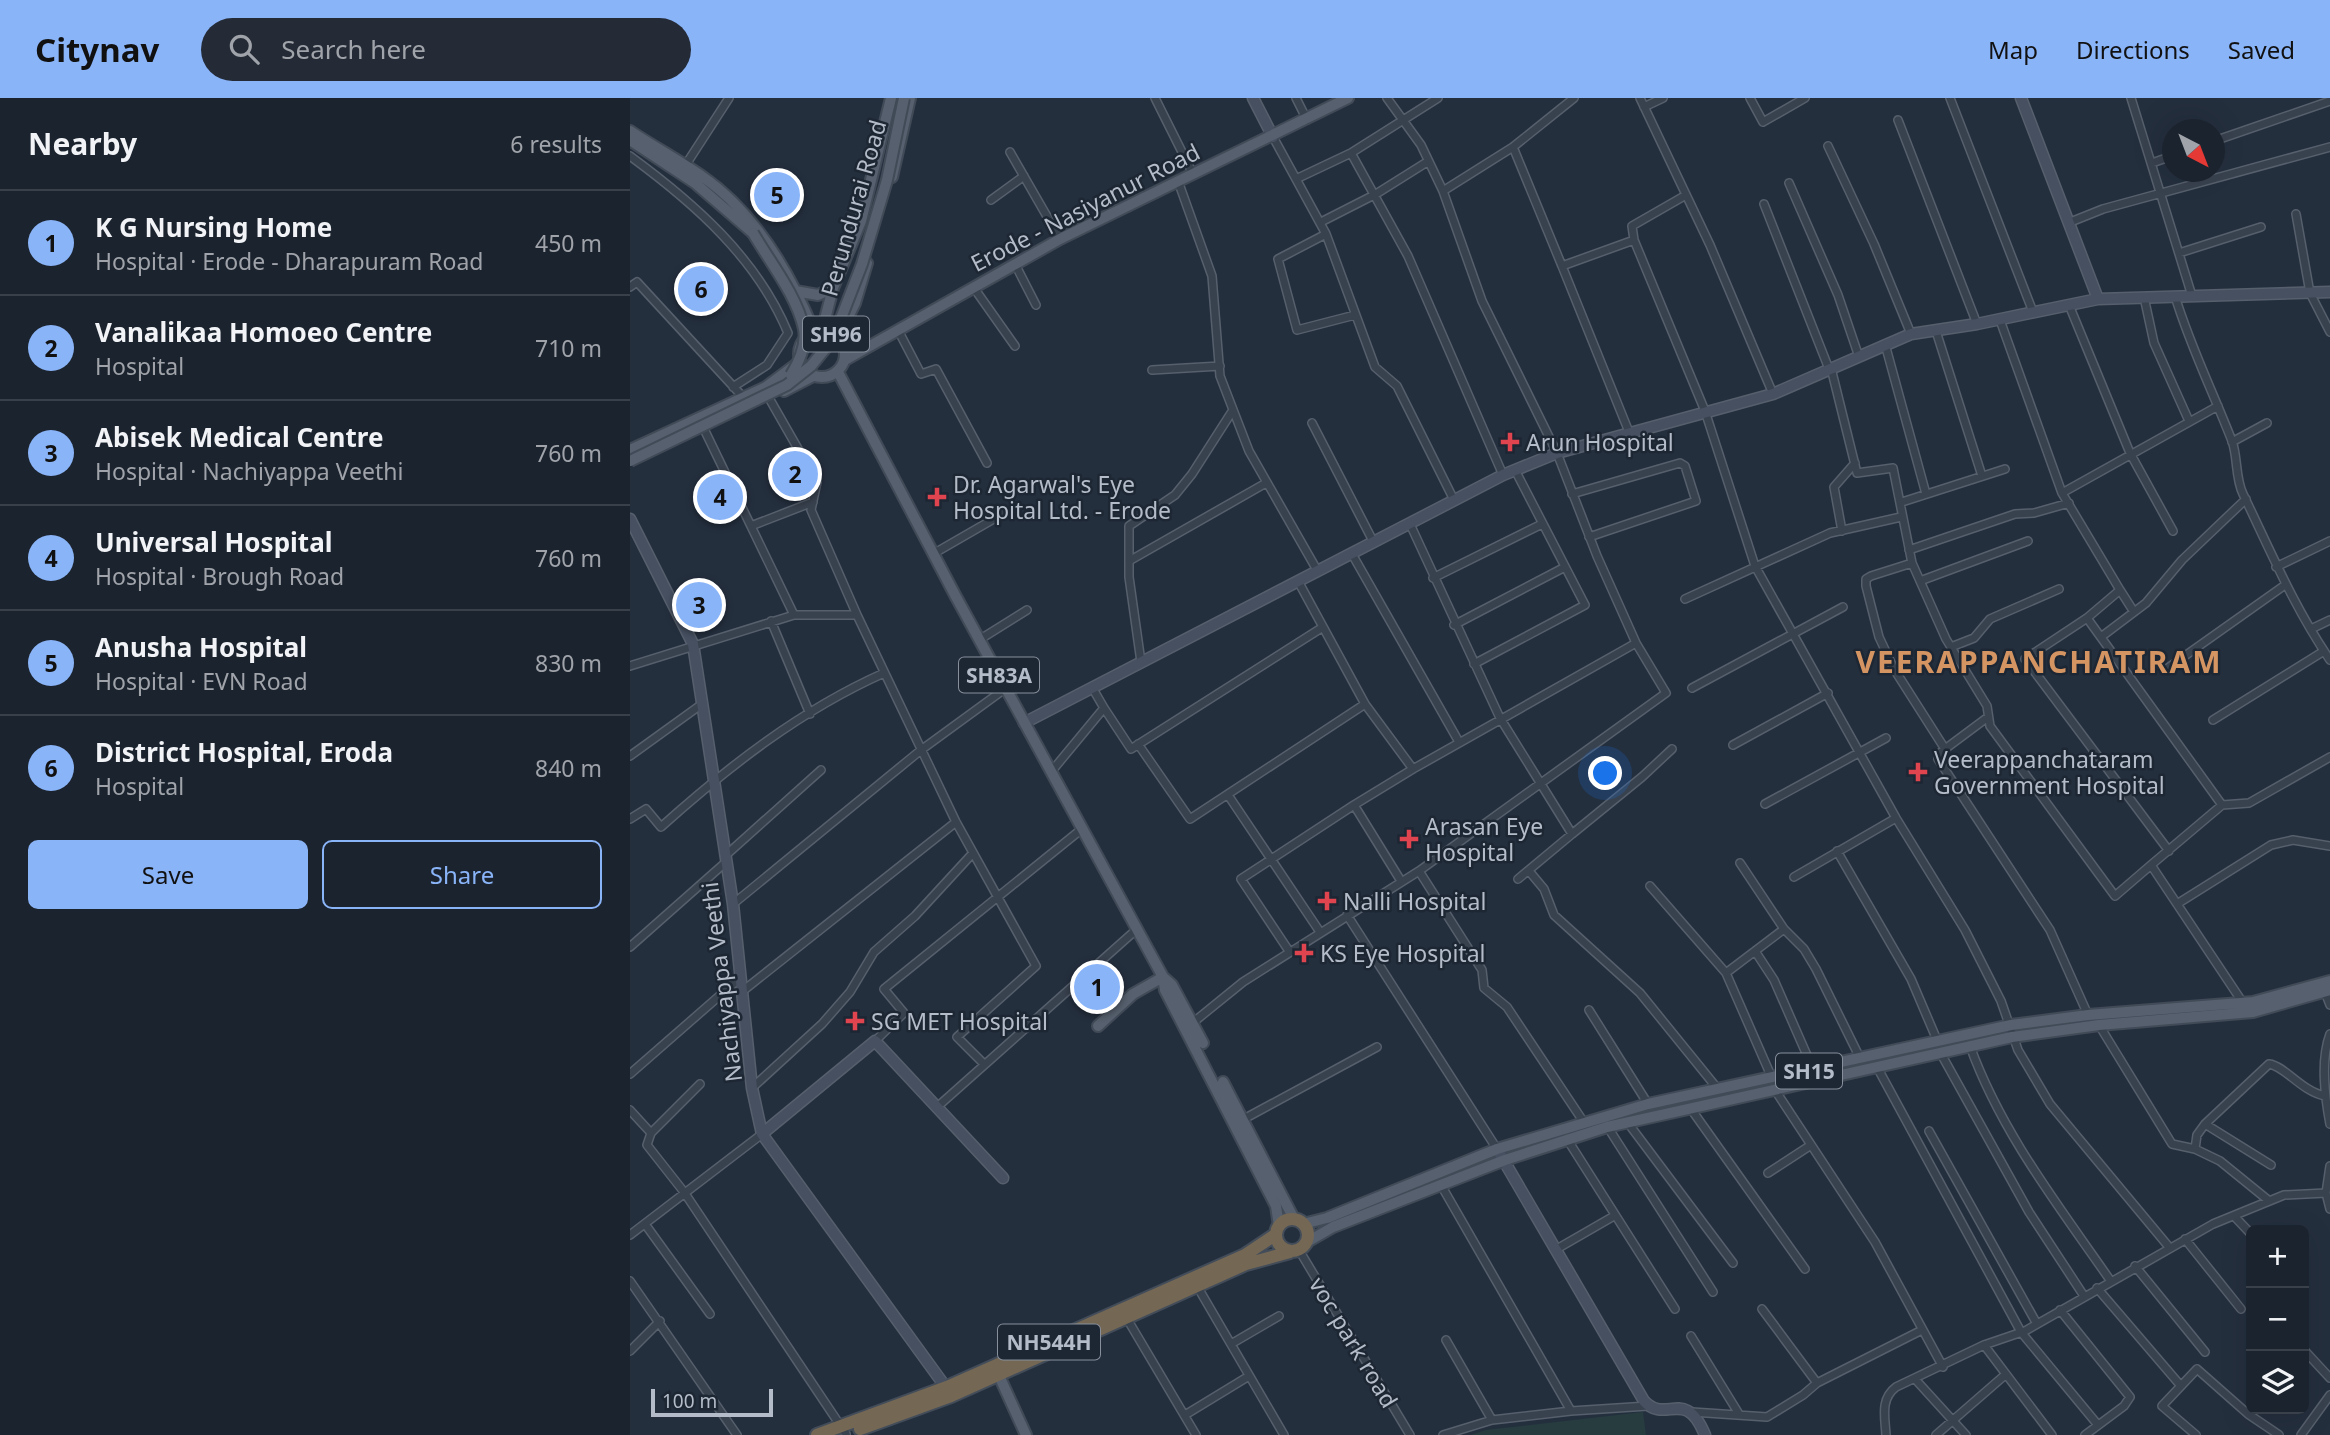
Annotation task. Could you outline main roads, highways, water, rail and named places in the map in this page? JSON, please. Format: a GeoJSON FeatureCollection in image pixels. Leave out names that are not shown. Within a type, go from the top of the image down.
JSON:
{"type":"FeatureCollection","features":[{"type":"Feature","properties":{"kind":"highway","name":"NH544H"},"geometry":{"type":"LineString","coordinates":[[997,1371],[1245,1255],[1277,1231],[1298,1221]]}},
{"type":"Feature","properties":{"kind":"highway"},"geometry":{"type":"LineString","coordinates":[[1277,1231],[1278,1244],[1298,1248],[1307,1230],[1298,1221]]}},
{"type":"Feature","properties":{"kind":"highway","name":"NH544H"},"geometry":{"type":"LineString","coordinates":[[817,1435],[869,1430],[949,1392],[1246,1265],[1298,1248]]}},
{"type":"Feature","properties":{"kind":"highway","name":"NH544H"},"geometry":{"type":"LineString","coordinates":[[843,1432],[949,1392]]}},
{"type":"Feature","properties":{"kind":"main road"},"geometry":{"type":"LineString","coordinates":[[630,131],[704,178],[760,230],[818,331],[838,336],[844,346],[845,360],[838,372],[828,377],[813,376],[800,362],[802,342],[818,331],[861,221],[891,98]]}},
{"type":"Feature","properties":{"kind":"main road","name":"Perundurai Road"},"geometry":{"type":"LineString","coordinates":[[630,452],[791,375],[810,360],[841,314],[881,178],[898,98]]}},
{"type":"Feature","properties":{"kind":"main road","name":"Perundurai Road"},"geometry":{"type":"LineString","coordinates":[[630,462],[787,385],[811,366],[833,339],[860,274],[887,180],[904,98]]}},
{"type":"Feature","properties":{"kind":"main road"},"geometry":{"type":"LineString","coordinates":[[838,336],[855,303],[877,232],[901,146],[910,98]]}},
{"type":"Feature","properties":{"kind":"main road","name":"Erode - Nasiyanur Road"},"geometry":{"type":"LineString","coordinates":[[845,360],[1060,239],[1348,98]]}},
{"type":"Feature","properties":{"kind":"main road"},"geometry":{"type":"LineString","coordinates":[[630,140],[695,183],[753,233],[789,293],[804,329],[800,360],[791,375]]}},
{"type":"Feature","properties":{"kind":"main road"},"geometry":{"type":"LineString","coordinates":[[795,291],[818,295],[833,288]]}},
{"type":"Feature","properties":{"kind":"main road","name":"SH96"},"geometry":{"type":"LineString","coordinates":[[630,452],[766,387],[800,362]]}},
{"type":"Feature","properties":{"kind":"main road","name":"SH83A"},"geometry":{"type":"LineString","coordinates":[[838,372],[979,640],[1163,977],[1165,990],[1189,1026],[1298,1221]]}},
{"type":"Feature","properties":{"kind":"main road","name":"SH96"},"geometry":{"type":"LineString","coordinates":[[630,462],[813,376]]}},
{"type":"Feature","properties":{"kind":"main road"},"geometry":{"type":"LineString","coordinates":[[1098,1026],[1133,994],[1163,977]]}},
{"type":"Feature","properties":{"kind":"main road","name":"SH15"},"geometry":{"type":"LineString","coordinates":[[1298,1248],[1333,1227],[1505,1160],[1607,1127],[1970,1046],[2012,1031],[2088,1015],[2243,1003],[2328,988]]}},
{"type":"Feature","properties":{"kind":"main road","name":"SH15"},"geometry":{"type":"LineString","coordinates":[[1298,1221],[1327,1218],[1497,1149],[1583,1121],[1717,1088],[1813,1070],[1937,1040],[2012,1031],[2253,1012],[2328,988]]}},
{"type":"Feature","properties":{"kind":"main road","name":"SH83A"},"geometry":{"type":"LineString","coordinates":[[1189,1026],[1276,1206],[1277,1231]]}},
{"type":"Feature","properties":{"kind":"main road"},"geometry":{"type":"LineString","coordinates":[[997,1371],[1026,1435]]}},
{"type":"Feature","properties":{"kind":"place","name":"Anusha Hospital"},"geometry":{"type":"Point","coordinates":[777,195]}},
{"type":"Feature","properties":{"kind":"place","name":"District Hospital, Eroda"},"geometry":{"type":"Point","coordinates":[701,289]}},
{"type":"Feature","properties":{"kind":"place","name":"Arun Hospital"},"geometry":{"type":"Point","coordinates":[1510,442]}},
{"type":"Feature","properties":{"kind":"place","name":"Vanalikaa Homoeo Centre"},"geometry":{"type":"Point","coordinates":[795,474]}},
{"type":"Feature","properties":{"kind":"place","name":"Universal Hospital"},"geometry":{"type":"Point","coordinates":[720,497]}},
{"type":"Feature","properties":{"kind":"place","name":"Dr. Agarwal's Eye Hospital Ltd. - Erode"},"geometry":{"type":"Point","coordinates":[937,497]}},
{"type":"Feature","properties":{"kind":"place","name":"Abisek Medical Centre"},"geometry":{"type":"Point","coordinates":[699,605]}},
{"type":"Feature","properties":{"kind":"place","name":"Veerappanchataram Government Hospital"},"geometry":{"type":"Point","coordinates":[1918,772]}},
{"type":"Feature","properties":{"kind":"place","name":"Arasan Eye Hospital"},"geometry":{"type":"Point","coordinates":[1409,839]}},
{"type":"Feature","properties":{"kind":"place","name":"Nalli Hospital"},"geometry":{"type":"Point","coordinates":[1327,901]}},
{"type":"Feature","properties":{"kind":"place","name":"KS Eye Hospital"},"geometry":{"type":"Point","coordinates":[1304,953]}},
{"type":"Feature","properties":{"kind":"place","name":"K G Nursing Home"},"geometry":{"type":"Point","coordinates":[1097,987]}},
{"type":"Feature","properties":{"kind":"place","name":"SG MET Hospital"},"geometry":{"type":"Point","coordinates":[855,1021]}},
{"type":"Feature","properties":{"kind":"district","name":"VEERAPPANCHATIRAM"},"geometry":{"type":"Point","coordinates":[2039,661]}}]}
